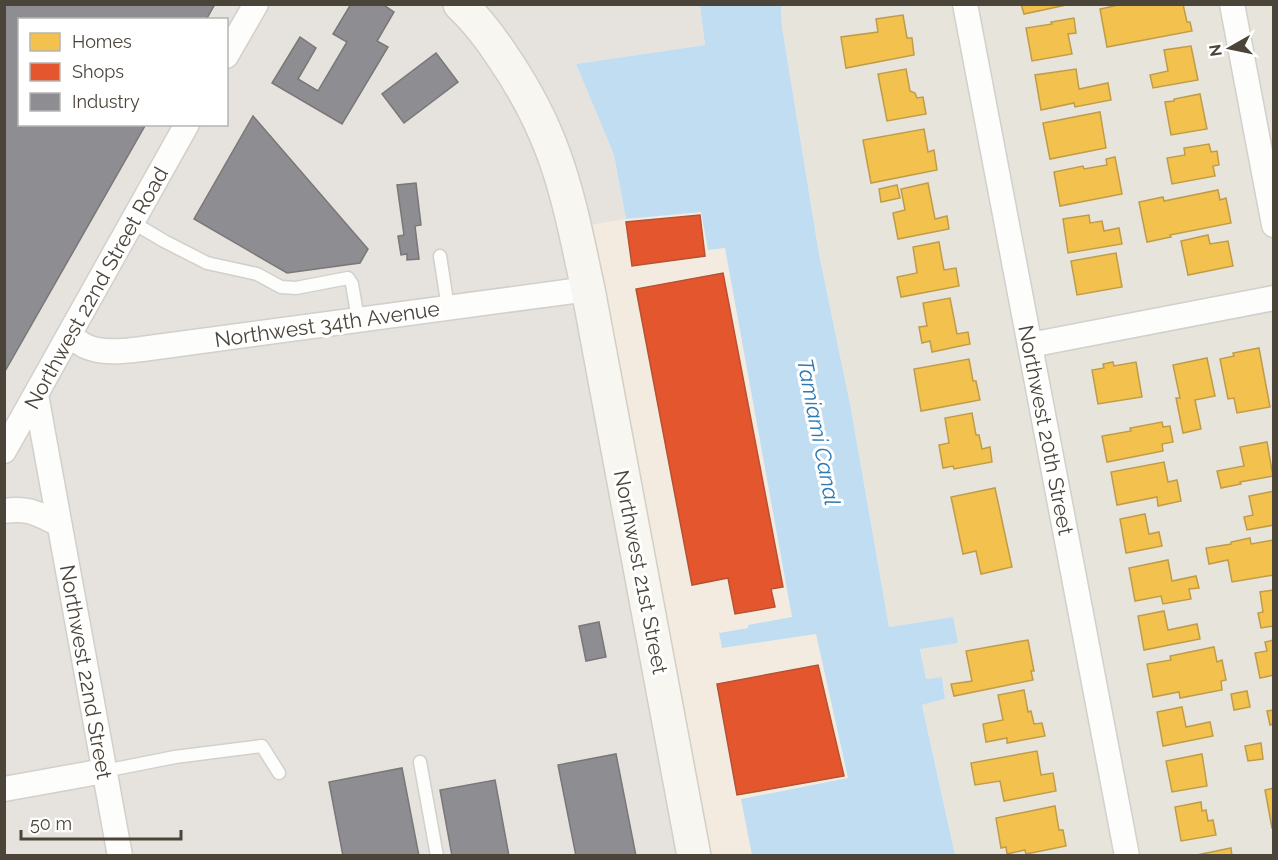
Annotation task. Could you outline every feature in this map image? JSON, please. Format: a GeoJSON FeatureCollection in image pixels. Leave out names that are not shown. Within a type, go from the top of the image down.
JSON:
{"type":"FeatureCollection","features":[{"type":"Feature","properties":{"kind":"street"},"geometry":{"type":"LineString","coordinates":[[228,53],[256,4]]}},
{"type":"Feature","properties":{"kind":"street","name":"Northwest 20th Street"},"geometry":{"type":"LineString","coordinates":[[965,4],[1127,855]]}},
{"type":"Feature","properties":{"kind":"street"},"geometry":{"type":"LineString","coordinates":[[1232,4],[1274,225]]}},
{"type":"Feature","properties":{"kind":"street","name":"Northwest 21st Street"},"geometry":{"type":"LineString","coordinates":[[471,10],[524,88],[554,155],[565,190],[588,289],[694,855]]}},
{"type":"Feature","properties":{"kind":"street","name":"Northwest 22nd Street Road"},"geometry":{"type":"LineString","coordinates":[[4,451],[187,126]]}},
{"type":"Feature","properties":{"kind":"street","name":"Northwest 34th Avenue"},"geometry":{"type":"LineString","coordinates":[[69,336],[87,347],[120,351],[588,289]]}},
{"type":"Feature","properties":{"kind":"street"},"geometry":{"type":"LineString","coordinates":[[1030,345],[1274,298]]}},
{"type":"Feature","properties":{"kind":"street","name":"Northwest 22nd Street"},"geometry":{"type":"LineString","coordinates":[[36,395],[120,855]]}},
{"type":"Feature","properties":{"kind":"street"},"geometry":{"type":"LineString","coordinates":[[4,511],[26,510],[59,524]]}},
{"type":"Feature","properties":{"kind":"street"},"geometry":{"type":"LineString","coordinates":[[4,789],[104,771]]}},
{"type":"Feature","properties":{"kind":"lane"},"geometry":{"type":"LineString","coordinates":[[132,222],[207,263],[257,274],[281,287],[296,288],[348,279],[352,284],[358,319]]}},
{"type":"Feature","properties":{"kind":"lane"},"geometry":{"type":"LineString","coordinates":[[440,256],[448,308]]}},
{"type":"Feature","properties":{"kind":"lane"},"geometry":{"type":"LineString","coordinates":[[104,771],[176,757],[262,746],[279,773]]}},
{"type":"Feature","properties":{"kind":"lane"},"geometry":{"type":"LineString","coordinates":[[420,762],[438,855]]}},
{"type":"Feature","properties":{"kind":"shaded area"},"geometry":{"type":"Polygon","coordinates":[[[5,5],[700,5],[705,45],[576,64],[614,155],[626,219],[566,229],[687,855],[5,856],[5,5]]]}},
{"type":"Feature","properties":{"kind":"shaded area"},"geometry":{"type":"Polygon","coordinates":[[[781,5],[1273,5],[1273,855],[955,855],[922,705],[945,699],[942,677],[926,679],[920,648],[953,617],[889,627],[851,409],[819,254],[782,27],[781,5]]]}},
{"type":"Feature","properties":{"kind":"shaded area"},"geometry":{"type":"Polygon","coordinates":[[[701,211],[708,249],[725,248],[792,617],[719,633],[722,648],[816,633],[848,779],[742,799],[752,855],[687,855],[566,229],[626,219],[701,211]]]}},
{"type":"Feature","properties":{"kind":"water","name":"Tamiami Canal"},"geometry":{"type":"Polygon","coordinates":[[[700,5],[781,5],[782,27],[819,254],[851,409],[889,627],[953,617],[958,643],[920,649],[926,679],[942,677],[945,699],[922,705],[955,855],[752,855],[741,799],[848,778],[816,634],[722,648],[719,633],[792,617],[725,248],[708,250],[701,212],[626,219],[614,155],[576,64],[705,45],[700,5]]]}},
{"type":"Feature","properties":{"kind":"building: Homes"},"geometry":{"type":"Polygon","coordinates":[[[1021,4],[1071,4],[1024,14],[1021,4]]]}},
{"type":"Feature","properties":{"kind":"building: Homes"},"geometry":{"type":"Polygon","coordinates":[[[1123,4],[1183,4],[1187,22],[1190,22],[1192,31],[1107,47],[1100,9],[1123,4]]]}},
{"type":"Feature","properties":{"kind":"building: Homes"},"geometry":{"type":"Polygon","coordinates":[[[903,15],[907,38],[912,38],[914,55],[846,68],[841,37],[878,32],[876,19],[903,15]]]}},
{"type":"Feature","properties":{"kind":"building: Homes"},"geometry":{"type":"Polygon","coordinates":[[[1074,18],[1076,33],[1068,34],[1072,54],[1032,61],[1026,28],[1074,18]]]}},
{"type":"Feature","properties":{"kind":"building: Homes"},"geometry":{"type":"Polygon","coordinates":[[[1191,46],[1198,80],[1153,88],[1150,75],[1168,71],[1164,50],[1191,46]]]}},
{"type":"Feature","properties":{"kind":"building: Homes"},"geometry":{"type":"Polygon","coordinates":[[[906,69],[910,91],[915,93],[917,98],[923,97],[926,114],[887,121],[878,74],[906,69]]]}},
{"type":"Feature","properties":{"kind":"building: Homes"},"geometry":{"type":"Polygon","coordinates":[[[1076,69],[1079,89],[1108,83],[1111,100],[1075,107],[1074,103],[1041,110],[1035,75],[1076,69]]]}},
{"type":"Feature","properties":{"kind":"building: Homes"},"geometry":{"type":"Polygon","coordinates":[[[1200,94],[1207,129],[1171,135],[1165,102],[1200,94]]]}},
{"type":"Feature","properties":{"kind":"building: Homes"},"geometry":{"type":"Polygon","coordinates":[[[1100,112],[1106,148],[1050,159],[1043,123],[1100,112]]]}},
{"type":"Feature","properties":{"kind":"building: Homes"},"geometry":{"type":"Polygon","coordinates":[[[924,129],[928,152],[934,150],[937,170],[871,183],[863,140],[924,129]]]}},
{"type":"Feature","properties":{"kind":"building: Homes"},"geometry":{"type":"Polygon","coordinates":[[[1209,144],[1211,152],[1217,151],[1219,165],[1213,166],[1215,176],[1172,184],[1167,158],[1185,155],[1184,148],[1209,144]]]}},
{"type":"Feature","properties":{"kind":"building: Homes"},"geometry":{"type":"Polygon","coordinates":[[[1115,157],[1122,194],[1060,206],[1054,172],[1083,166],[1084,169],[1107,165],[1106,159],[1115,157]]]}},
{"type":"Feature","properties":{"kind":"building: Homes"},"geometry":{"type":"Polygon","coordinates":[[[928,183],[935,219],[947,216],[949,229],[898,239],[893,213],[905,210],[901,189],[928,183]]]}},
{"type":"Feature","properties":{"kind":"building: Homes"},"geometry":{"type":"Polygon","coordinates":[[[897,185],[900,198],[881,202],[879,189],[897,185]]]}},
{"type":"Feature","properties":{"kind":"building: Homes"},"geometry":{"type":"Polygon","coordinates":[[[1218,190],[1220,200],[1226,198],[1231,223],[1147,242],[1139,202],[1163,197],[1164,201],[1218,190]]]}},
{"type":"Feature","properties":{"kind":"building: Homes"},"geometry":{"type":"Polygon","coordinates":[[[1089,215],[1090,223],[1102,221],[1104,231],[1119,228],[1122,244],[1068,253],[1063,219],[1089,215]]]}},
{"type":"Feature","properties":{"kind":"building: Homes"},"geometry":{"type":"Polygon","coordinates":[[[1208,235],[1210,244],[1228,241],[1233,266],[1188,275],[1181,241],[1208,235]]]}},
{"type":"Feature","properties":{"kind":"building: Homes"},"geometry":{"type":"Polygon","coordinates":[[[939,242],[944,270],[956,268],[959,286],[901,297],[897,277],[917,273],[913,247],[939,242]]]}},
{"type":"Feature","properties":{"kind":"building: Homes"},"geometry":{"type":"Polygon","coordinates":[[[1116,253],[1122,287],[1077,295],[1071,261],[1116,253]]]}},
{"type":"Feature","properties":{"kind":"building: Homes"},"geometry":{"type":"Polygon","coordinates":[[[950,298],[957,334],[968,332],[970,344],[932,352],[930,341],[922,343],[919,327],[927,326],[923,303],[950,298]]]}},
{"type":"Feature","properties":{"kind":"building: Homes"},"geometry":{"type":"Polygon","coordinates":[[[1259,348],[1270,407],[1237,413],[1234,398],[1228,399],[1220,359],[1234,356],[1233,353],[1259,348]]]}},
{"type":"Feature","properties":{"kind":"building: Homes"},"geometry":{"type":"Polygon","coordinates":[[[1207,358],[1215,396],[1195,400],[1201,429],[1183,433],[1176,398],[1180,398],[1173,365],[1207,358]]]}},
{"type":"Feature","properties":{"kind":"building: Homes"},"geometry":{"type":"Polygon","coordinates":[[[969,359],[973,381],[976,381],[980,400],[921,411],[914,369],[969,359]]]}},
{"type":"Feature","properties":{"kind":"building: Homes"},"geometry":{"type":"Polygon","coordinates":[[[1113,362],[1114,366],[1136,362],[1142,397],[1098,404],[1092,370],[1104,368],[1103,364],[1113,362]]]}},
{"type":"Feature","properties":{"kind":"building: Homes"},"geometry":{"type":"Polygon","coordinates":[[[972,413],[976,435],[979,435],[982,449],[990,447],[992,462],[954,469],[953,466],[943,468],[939,445],[949,443],[945,418],[972,413]]]}},
{"type":"Feature","properties":{"kind":"building: Homes"},"geometry":{"type":"Polygon","coordinates":[[[1162,422],[1163,427],[1170,426],[1173,442],[1162,444],[1163,451],[1107,462],[1102,436],[1162,422]]]}},
{"type":"Feature","properties":{"kind":"building: Homes"},"geometry":{"type":"Polygon","coordinates":[[[1267,442],[1273,476],[1221,488],[1217,471],[1244,466],[1240,447],[1267,442]]]}},
{"type":"Feature","properties":{"kind":"building: Homes"},"geometry":{"type":"Polygon","coordinates":[[[1164,462],[1168,482],[1177,480],[1181,501],[1158,506],[1157,497],[1117,505],[1111,472],[1164,462]]]}},
{"type":"Feature","properties":{"kind":"building: Homes"},"geometry":{"type":"Polygon","coordinates":[[[995,488],[1012,567],[981,574],[976,551],[963,554],[951,497],[995,488]]]}},
{"type":"Feature","properties":{"kind":"building: Homes"},"geometry":{"type":"Polygon","coordinates":[[[1274,491],[1274,525],[1247,530],[1244,517],[1253,515],[1249,496],[1274,491]]]}},
{"type":"Feature","properties":{"kind":"building: Homes"},"geometry":{"type":"Polygon","coordinates":[[[1145,514],[1149,534],[1159,532],[1162,546],[1126,553],[1120,519],[1145,514]]]}},
{"type":"Feature","properties":{"kind":"building: Homes"},"geometry":{"type":"Polygon","coordinates":[[[1250,538],[1251,544],[1274,540],[1274,575],[1232,582],[1228,560],[1209,564],[1206,548],[1250,538]]]}},
{"type":"Feature","properties":{"kind":"building: Homes"},"geometry":{"type":"Polygon","coordinates":[[[1168,560],[1172,581],[1196,576],[1199,588],[1189,589],[1191,599],[1163,604],[1161,596],[1135,601],[1129,568],[1168,560]]]}},
{"type":"Feature","properties":{"kind":"building: Homes"},"geometry":{"type":"Polygon","coordinates":[[[1274,590],[1274,626],[1261,628],[1258,613],[1263,612],[1260,592],[1274,590]]]}},
{"type":"Feature","properties":{"kind":"building: Homes"},"geometry":{"type":"Polygon","coordinates":[[[1164,611],[1168,630],[1197,624],[1200,639],[1144,650],[1138,616],[1164,611]]]}},
{"type":"Feature","properties":{"kind":"building: Homes"},"geometry":{"type":"Polygon","coordinates":[[[1028,640],[1034,671],[1031,671],[1033,680],[954,696],[951,684],[972,681],[966,651],[1028,640]]]}},
{"type":"Feature","properties":{"kind":"building: Homes"},"geometry":{"type":"Polygon","coordinates":[[[1274,640],[1274,675],[1260,678],[1255,653],[1267,651],[1265,642],[1274,640]]]}},
{"type":"Feature","properties":{"kind":"building: Homes"},"geometry":{"type":"Polygon","coordinates":[[[1214,647],[1217,662],[1222,660],[1226,680],[1221,681],[1222,690],[1180,698],[1179,692],[1153,697],[1147,664],[1171,660],[1170,656],[1214,647]]]}},
{"type":"Feature","properties":{"kind":"building: Homes"},"geometry":{"type":"Polygon","coordinates":[[[1024,690],[1028,712],[1031,711],[1034,724],[1042,723],[1045,736],[1007,743],[1007,738],[986,742],[983,724],[1003,720],[998,695],[1024,690]]]}},
{"type":"Feature","properties":{"kind":"building: Homes"},"geometry":{"type":"Polygon","coordinates":[[[1247,691],[1250,707],[1234,710],[1231,694],[1247,691]]]}},
{"type":"Feature","properties":{"kind":"building: Homes"},"geometry":{"type":"Polygon","coordinates":[[[1182,707],[1186,727],[1210,722],[1213,736],[1163,746],[1157,712],[1182,707]]]}},
{"type":"Feature","properties":{"kind":"building: Homes"},"geometry":{"type":"Polygon","coordinates":[[[1274,710],[1274,724],[1270,725],[1267,711],[1274,710]]]}},
{"type":"Feature","properties":{"kind":"building: Homes"},"geometry":{"type":"Polygon","coordinates":[[[1261,743],[1263,759],[1248,761],[1245,746],[1261,743]]]}},
{"type":"Feature","properties":{"kind":"building: Homes"},"geometry":{"type":"Polygon","coordinates":[[[1037,751],[1041,775],[1053,773],[1056,791],[1004,801],[1000,781],[975,785],[971,763],[1037,751]]]}},
{"type":"Feature","properties":{"kind":"building: Homes"},"geometry":{"type":"Polygon","coordinates":[[[1202,754],[1207,786],[1172,792],[1166,761],[1202,754]]]}},
{"type":"Feature","properties":{"kind":"building: Homes"},"geometry":{"type":"Polygon","coordinates":[[[1274,788],[1274,828],[1272,828],[1265,790],[1274,788]]]}},
{"type":"Feature","properties":{"kind":"building: Homes"},"geometry":{"type":"Polygon","coordinates":[[[1201,802],[1202,811],[1206,810],[1208,821],[1213,820],[1216,835],[1181,841],[1175,807],[1201,802]]]}},
{"type":"Feature","properties":{"kind":"building: Homes"},"geometry":{"type":"Polygon","coordinates":[[[1055,806],[1059,830],[1063,830],[1066,846],[1026,854],[1025,850],[1007,854],[1006,847],[1001,848],[996,818],[1055,806]]]}},
{"type":"Feature","properties":{"kind":"building: Homes"},"geometry":{"type":"Polygon","coordinates":[[[1231,848],[1232,856],[1192,856],[1231,848]]]}},
{"type":"Feature","properties":{"kind":"building: Shops"},"geometry":{"type":"Polygon","coordinates":[[[700,215],[705,256],[632,266],[626,222],[700,215]]]}},
{"type":"Feature","properties":{"kind":"building: Shops"},"geometry":{"type":"Polygon","coordinates":[[[723,273],[783,587],[771,589],[775,607],[735,614],[728,578],[692,585],[636,289],[723,273]]]}},
{"type":"Feature","properties":{"kind":"building: Shops"},"geometry":{"type":"Polygon","coordinates":[[[818,665],[844,776],[737,795],[717,684],[818,665]]]}},
{"type":"Feature","properties":{"kind":"building: Industry"},"geometry":{"type":"Polygon","coordinates":[[[4,4],[215,4],[207,18],[18,18],[18,126],[145,126],[4,373],[4,4]]]}},
{"type":"Feature","properties":{"kind":"building: Industry"},"geometry":{"type":"Polygon","coordinates":[[[351,4],[382,4],[394,12],[377,41],[388,47],[342,124],[272,83],[300,37],[316,48],[298,79],[318,91],[347,42],[333,34],[351,4]]]}},
{"type":"Feature","properties":{"kind":"building: Industry"},"geometry":{"type":"Polygon","coordinates":[[[436,53],[458,82],[404,123],[382,94],[436,53]]]}},
{"type":"Feature","properties":{"kind":"building: Industry"},"geometry":{"type":"Polygon","coordinates":[[[253,116],[368,249],[360,263],[287,273],[194,219],[253,116]]]}},
{"type":"Feature","properties":{"kind":"building: Industry"},"geometry":{"type":"Polygon","coordinates":[[[416,183],[421,225],[415,226],[419,259],[407,260],[407,254],[401,255],[398,236],[404,235],[397,185],[416,183]]]}},
{"type":"Feature","properties":{"kind":"building: Industry"},"geometry":{"type":"Polygon","coordinates":[[[599,622],[606,657],[586,661],[579,626],[599,622]]]}},
{"type":"Feature","properties":{"kind":"building: Industry"},"geometry":{"type":"Polygon","coordinates":[[[616,754],[636,856],[576,856],[558,765],[616,754]]]}},
{"type":"Feature","properties":{"kind":"building: Industry"},"geometry":{"type":"Polygon","coordinates":[[[402,768],[419,856],[343,856],[329,782],[402,768]]]}},
{"type":"Feature","properties":{"kind":"building: Industry"},"geometry":{"type":"Polygon","coordinates":[[[495,780],[509,856],[452,856],[440,790],[495,780]]]}}]}
